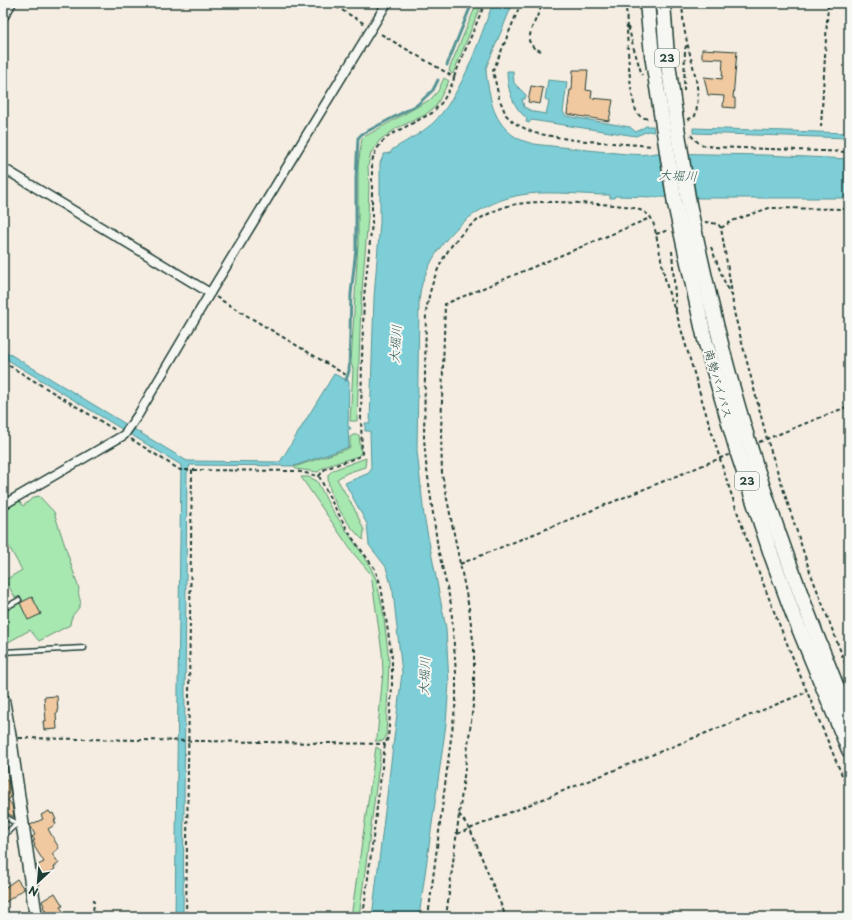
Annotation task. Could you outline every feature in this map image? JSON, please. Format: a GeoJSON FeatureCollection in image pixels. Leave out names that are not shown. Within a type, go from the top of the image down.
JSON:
{"type":"FeatureCollection","features":[{"type":"Feature","properties":{"kind":"highway","name":"南勢バイパス"},"geometry":{"type":"LineString","coordinates":[[647,3],[652,55],[672,117],[710,302],[751,450],[785,553],[849,717]]}},
{"type":"Feature","properties":{"kind":"highway","name":"南勢バイパス"},"geometry":{"type":"LineString","coordinates":[[663,3],[672,117],[675,204],[705,340],[738,454],[770,550],[793,614],[849,750]]}},
{"type":"Feature","properties":{"kind":"main road"},"geometry":{"type":"LineString","coordinates":[[3,15],[10,3]]}},
{"type":"Feature","properties":{"kind":"main road"},"geometry":{"type":"LineString","coordinates":[[3,700],[10,738],[20,823],[36,917]]}},
{"type":"Feature","properties":{"kind":"street"},"geometry":{"type":"LineString","coordinates":[[3,505],[124,434],[132,424],[387,3]]}},
{"type":"Feature","properties":{"kind":"street"},"geometry":{"type":"LineString","coordinates":[[3,168],[210,293]]}},
{"type":"Feature","properties":{"kind":"lane"},"geometry":{"type":"LineString","coordinates":[[3,608],[19,600]]}},
{"type":"Feature","properties":{"kind":"lane"},"geometry":{"type":"LineString","coordinates":[[3,652],[84,648]]}},
{"type":"Feature","properties":{"kind":"lane"},"geometry":{"type":"LineString","coordinates":[[3,816],[20,823]]}},
{"type":"Feature","properties":{"kind":"lane"},"geometry":{"type":"LineString","coordinates":[[3,836],[20,823]]}},
{"type":"Feature","properties":{"kind":"path"},"geometry":{"type":"LineString","coordinates":[[330,3],[454,78]]}},
{"type":"Feature","properties":{"kind":"path"},"geometry":{"type":"LineString","coordinates":[[319,476],[324,469],[361,456],[362,453],[361,419],[364,297],[372,224],[372,161],[376,150],[390,135],[432,113],[443,101],[453,82],[485,3]]}},
{"type":"Feature","properties":{"kind":"path"},"geometry":{"type":"LineString","coordinates":[[521,3],[493,71],[499,98],[506,115],[514,123],[534,133],[573,140],[653,146]]}},
{"type":"Feature","properties":{"kind":"path"},"geometry":{"type":"LineString","coordinates":[[541,50],[534,48],[529,41],[531,30],[543,3]]}},
{"type":"Feature","properties":{"kind":"path"},"geometry":{"type":"LineString","coordinates":[[626,3],[632,93],[641,117],[695,116],[698,107],[698,89],[687,42],[682,3]]}},
{"type":"Feature","properties":{"kind":"path"},"geometry":{"type":"LineString","coordinates":[[821,127],[828,3]]}},
{"type":"Feature","properties":{"kind":"path"},"geometry":{"type":"LineString","coordinates":[[627,25],[643,77]]}},
{"type":"Feature","properties":{"kind":"path"},"geometry":{"type":"LineString","coordinates":[[684,94],[685,49],[687,42]]}},
{"type":"Feature","properties":{"kind":"path"},"geometry":{"type":"LineString","coordinates":[[672,117],[688,124]]}},
{"type":"Feature","properties":{"kind":"path"},"geometry":{"type":"LineString","coordinates":[[689,132],[697,142],[715,148],[849,152]]}},
{"type":"Feature","properties":{"kind":"path"},"geometry":{"type":"LineString","coordinates":[[428,917],[456,700],[456,666],[451,604],[438,549],[426,463],[424,438],[426,313],[428,298],[435,275],[451,245],[462,232],[491,213],[508,206],[528,203],[623,206],[643,211],[650,218],[656,234],[669,298],[676,312],[745,535],[807,692],[849,792]]}},
{"type":"Feature","properties":{"kind":"path"},"geometry":{"type":"LineString","coordinates":[[721,228],[732,221],[769,208],[849,208]]}},
{"type":"Feature","properties":{"kind":"path"},"geometry":{"type":"LineString","coordinates":[[446,917],[474,698],[474,648],[469,608],[442,474],[441,432],[444,304],[650,218]]}},
{"type":"Feature","properties":{"kind":"path"},"geometry":{"type":"LineString","coordinates":[[705,222],[718,224],[721,228],[734,312],[767,439],[809,569],[849,673]]}},
{"type":"Feature","properties":{"kind":"path"},"geometry":{"type":"LineString","coordinates":[[656,234],[669,230]]}},
{"type":"Feature","properties":{"kind":"path"},"geometry":{"type":"LineString","coordinates":[[672,245],[676,312]]}},
{"type":"Feature","properties":{"kind":"path"},"geometry":{"type":"LineString","coordinates":[[710,245],[726,286],[732,297]]}},
{"type":"Feature","properties":{"kind":"path"},"geometry":{"type":"LineString","coordinates":[[210,293],[346,375]]}},
{"type":"Feature","properties":{"kind":"path"},"geometry":{"type":"LineString","coordinates":[[3,362],[124,434],[180,470],[296,471],[319,476]]}},
{"type":"Feature","properties":{"kind":"path"},"geometry":{"type":"LineString","coordinates":[[757,443],[849,406]]}},
{"type":"Feature","properties":{"kind":"path"},"geometry":{"type":"LineString","coordinates":[[460,564],[728,455]]}},
{"type":"Feature","properties":{"kind":"path"},"geometry":{"type":"LineString","coordinates":[[186,917],[191,470]]}},
{"type":"Feature","properties":{"kind":"path"},"geometry":{"type":"LineString","coordinates":[[319,476],[351,536],[375,569],[381,586],[392,658],[391,708],[388,738],[385,744],[363,917]]}},
{"type":"Feature","properties":{"kind":"path"},"geometry":{"type":"LineString","coordinates":[[457,834],[807,692]]}},
{"type":"Feature","properties":{"kind":"path"},"geometry":{"type":"LineString","coordinates":[[10,738],[385,744]]}},
{"type":"Feature","properties":{"kind":"path"},"geometry":{"type":"LineString","coordinates":[[459,814],[470,829],[506,917]]}},
{"type":"Feature","properties":{"kind":"path"},"geometry":{"type":"LineString","coordinates":[[94,899],[94,917]]}},
{"type":"Feature","properties":{"kind":"green space"},"geometry":{"type":"Polygon","coordinates":[[[477,3],[482,3],[453,74],[449,71],[450,67],[477,3]]]}},
{"type":"Feature","properties":{"kind":"green space"},"geometry":{"type":"Polygon","coordinates":[[[444,78],[449,81],[436,106],[425,115],[397,128],[380,140],[371,153],[368,166],[368,217],[361,303],[357,421],[350,421],[353,369],[351,363],[358,244],[358,166],[362,138],[431,99],[438,91],[444,78]]]}},
{"type":"Feature","properties":{"kind":"green space"},"geometry":{"type":"Polygon","coordinates":[[[353,435],[359,435],[361,453],[358,456],[324,467],[318,472],[296,469],[294,467],[350,448],[350,437],[353,435]]]}},
{"type":"Feature","properties":{"kind":"green space"},"geometry":{"type":"Polygon","coordinates":[[[366,458],[365,467],[347,473],[337,479],[354,508],[364,530],[363,540],[345,519],[335,501],[331,492],[328,475],[333,470],[366,458]]]}},
{"type":"Feature","properties":{"kind":"green space"},"geometry":{"type":"Polygon","coordinates":[[[301,477],[309,477],[317,481],[329,505],[369,564],[376,579],[383,610],[389,661],[386,737],[383,741],[375,741],[377,738],[383,672],[382,652],[371,574],[353,553],[301,477]]]}},
{"type":"Feature","properties":{"kind":"green space"},"geometry":{"type":"Polygon","coordinates":[[[39,496],[54,512],[79,589],[79,608],[73,616],[70,625],[39,641],[30,630],[3,645],[3,606],[16,599],[5,580],[22,570],[3,536],[3,511],[19,501],[23,506],[34,497],[39,496]]]}},
{"type":"Feature","properties":{"kind":"green space"},"geometry":{"type":"Polygon","coordinates":[[[376,747],[381,750],[359,917],[351,917],[376,747]]]}},
{"type":"Feature","properties":{"kind":"water","name":"大堀川"},"geometry":{"type":"Polygon","coordinates":[[[493,3],[513,3],[486,68],[486,75],[497,118],[507,130],[520,139],[540,145],[634,154],[766,155],[849,159],[849,198],[700,198],[615,196],[614,198],[610,198],[610,195],[557,193],[527,194],[492,204],[476,213],[449,236],[438,251],[429,267],[420,291],[417,450],[424,516],[446,628],[449,683],[446,724],[419,917],[372,917],[402,673],[393,592],[386,567],[369,545],[367,524],[345,483],[369,473],[371,469],[370,431],[365,431],[365,423],[370,423],[374,297],[380,222],[380,163],[384,154],[390,153],[393,149],[427,128],[436,120],[446,107],[455,94],[470,64],[493,3]]]}},
{"type":"Feature","properties":{"kind":"water"},"geometry":{"type":"Polygon","coordinates":[[[507,71],[513,71],[514,83],[526,95],[525,99],[522,99],[524,107],[534,112],[546,114],[549,101],[545,99],[548,80],[567,82],[563,112],[566,116],[630,127],[636,132],[646,126],[653,126],[654,132],[648,131],[636,136],[531,120],[529,123],[526,122],[527,118],[518,109],[512,98],[508,84],[507,71]]]}},
{"type":"Feature","properties":{"kind":"water"},"geometry":{"type":"Polygon","coordinates":[[[693,128],[849,133],[849,138],[693,133],[693,128]]]}},
{"type":"Feature","properties":{"kind":"water"},"geometry":{"type":"Polygon","coordinates":[[[3,350],[187,461],[280,462],[334,374],[349,381],[348,427],[351,429],[348,429],[349,447],[294,466],[190,465],[187,473],[183,917],[175,917],[181,465],[3,357],[3,350]]]}},
{"type":"Feature","properties":{"kind":"building"},"geometry":{"type":"Polygon","coordinates":[[[702,49],[737,51],[733,98],[735,98],[735,108],[723,107],[724,96],[708,95],[704,77],[722,79],[723,59],[702,58],[702,49]]]}},
{"type":"Feature","properties":{"kind":"building"},"geometry":{"type":"Polygon","coordinates":[[[573,70],[588,70],[586,90],[592,91],[591,98],[613,100],[609,121],[567,114],[570,90],[572,90],[573,70]]]}},
{"type":"Feature","properties":{"kind":"building"},"geometry":{"type":"Polygon","coordinates":[[[531,86],[543,88],[540,104],[528,102],[531,86]]]}},
{"type":"Feature","properties":{"kind":"building"},"geometry":{"type":"Polygon","coordinates":[[[32,597],[41,614],[28,620],[20,603],[32,597]]]}},
{"type":"Feature","properties":{"kind":"building"},"geometry":{"type":"Polygon","coordinates":[[[57,696],[57,729],[44,730],[43,721],[46,721],[44,697],[57,696]]]}},
{"type":"Feature","properties":{"kind":"building"},"geometry":{"type":"Polygon","coordinates":[[[8,779],[11,797],[8,800],[12,805],[14,817],[3,811],[3,783],[8,779]]]}},
{"type":"Feature","properties":{"kind":"building"},"geometry":{"type":"Polygon","coordinates":[[[49,811],[51,814],[53,813],[56,824],[48,829],[59,848],[52,854],[59,863],[54,867],[55,869],[44,877],[36,866],[44,862],[34,846],[33,841],[35,840],[32,837],[35,835],[30,825],[43,819],[41,815],[49,811]]]}},
{"type":"Feature","properties":{"kind":"building"},"geometry":{"type":"Polygon","coordinates":[[[17,879],[24,889],[3,904],[3,889],[17,879]]]}},
{"type":"Feature","properties":{"kind":"building"},"geometry":{"type":"Polygon","coordinates":[[[55,893],[63,906],[60,907],[65,914],[60,917],[50,917],[43,907],[42,901],[55,893]]]}},
{"type":"Feature","properties":{"kind":"waterway"},"geometry":{"type":"LineString","coordinates":[[447,65],[472,3]]}},
{"type":"Feature","properties":{"kind":"waterway"},"geometry":{"type":"LineString","coordinates":[[346,380],[349,371],[351,294],[356,249],[356,179],[358,138],[362,134],[417,105],[433,90],[438,80]]}}]}
